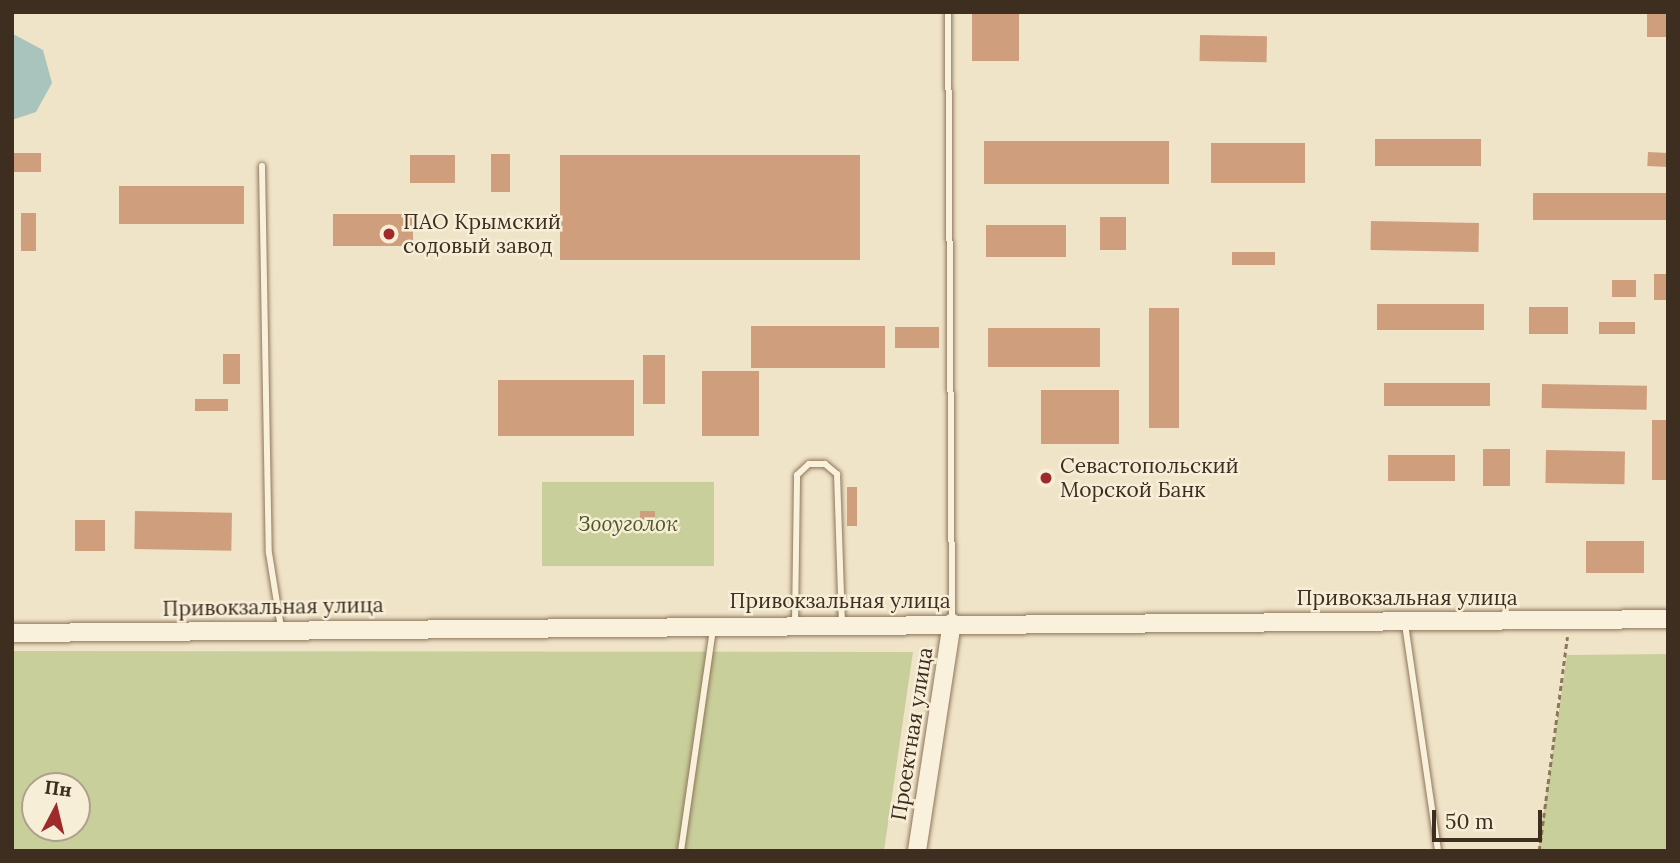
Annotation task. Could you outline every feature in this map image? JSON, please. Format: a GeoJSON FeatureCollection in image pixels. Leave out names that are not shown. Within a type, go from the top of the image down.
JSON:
{"type":"FeatureCollection","features":[{"type":"Feature","properties":{"kind":"main road","name":"Привокзальная улица"},"geometry":{"type":"LineString","coordinates":[[12,633],[842,623],[1668,619]]}},
{"type":"Feature","properties":{"kind":"main road","name":"Проектная улица"},"geometry":{"type":"LineString","coordinates":[[917,851],[952,623]]}},
{"type":"Feature","properties":{"kind":"lane"},"geometry":{"type":"LineString","coordinates":[[948,12],[952,623]]}},
{"type":"Feature","properties":{"kind":"lane"},"geometry":{"type":"LineString","coordinates":[[262,166],[269,553],[281,630]]}},
{"type":"Feature","properties":{"kind":"lane"},"geometry":{"type":"LineString","coordinates":[[795,624],[797,475],[809,464],[825,464],[837,474],[842,623]]}},
{"type":"Feature","properties":{"kind":"lane"},"geometry":{"type":"LineString","coordinates":[[1405,620],[1438,851]]}},
{"type":"Feature","properties":{"kind":"lane"},"geometry":{"type":"LineString","coordinates":[[681,851],[714,625]]}},
{"type":"Feature","properties":{"kind":"path"},"geometry":{"type":"LineString","coordinates":[[1539,851],[1568,647],[1565,620]]}},
{"type":"Feature","properties":{"kind":"green space","name":"Зооуголок"},"geometry":{"type":"Polygon","coordinates":[[[542,482],[714,482],[714,566],[542,566],[542,482]]]}},
{"type":"Feature","properties":{"kind":"green space"},"geometry":{"type":"Polygon","coordinates":[[[12,651],[913,652],[884,851],[12,851],[12,651]]]}},
{"type":"Feature","properties":{"kind":"green space"},"geometry":{"type":"Polygon","coordinates":[[[1668,654],[1668,851],[1538,851],[1567,655],[1668,654]]]}},
{"type":"Feature","properties":{"kind":"water"},"geometry":{"type":"Polygon","coordinates":[[[13,34],[43,50],[52,83],[36,112],[12,120],[13,34]]]}},
{"type":"Feature","properties":{"kind":"building"},"geometry":{"type":"Polygon","coordinates":[[[972,12],[1019,12],[1019,61],[972,61],[972,12]]]}},
{"type":"Feature","properties":{"kind":"building"},"geometry":{"type":"Polygon","coordinates":[[[1647,12],[1668,12],[1668,37],[1647,37],[1647,12]]]}},
{"type":"Feature","properties":{"kind":"building"},"geometry":{"type":"Polygon","coordinates":[[[1200,35],[1267,36],[1267,62],[1200,61],[1200,35]]]}},
{"type":"Feature","properties":{"kind":"building"},"geometry":{"type":"Polygon","coordinates":[[[1375,139],[1481,139],[1481,166],[1375,166],[1375,139]]]}},
{"type":"Feature","properties":{"kind":"building"},"geometry":{"type":"Polygon","coordinates":[[[984,141],[1169,141],[1169,184],[984,184],[984,141]]]}},
{"type":"Feature","properties":{"kind":"building"},"geometry":{"type":"Polygon","coordinates":[[[1211,143],[1305,143],[1305,183],[1211,183],[1211,143]]]}},
{"type":"Feature","properties":{"kind":"building"},"geometry":{"type":"Polygon","coordinates":[[[1648,152],[1668,153],[1667,167],[1647,166],[1648,152]]]}},
{"type":"Feature","properties":{"kind":"building"},"geometry":{"type":"Polygon","coordinates":[[[12,153],[41,153],[41,172],[12,172],[12,153]]]}},
{"type":"Feature","properties":{"kind":"building"},"geometry":{"type":"Polygon","coordinates":[[[491,154],[510,154],[510,192],[491,192],[491,154]]]}},
{"type":"Feature","properties":{"kind":"building"},"geometry":{"type":"Polygon","coordinates":[[[410,155],[455,155],[455,183],[410,183],[410,155]]]}},
{"type":"Feature","properties":{"kind":"building"},"geometry":{"type":"Polygon","coordinates":[[[560,155],[860,155],[860,260],[560,260],[560,155]]]}},
{"type":"Feature","properties":{"kind":"building"},"geometry":{"type":"Polygon","coordinates":[[[119,186],[244,186],[244,224],[119,224],[119,186]]]}},
{"type":"Feature","properties":{"kind":"building"},"geometry":{"type":"Polygon","coordinates":[[[1533,193],[1668,193],[1668,220],[1533,220],[1533,193]]]}},
{"type":"Feature","properties":{"kind":"building"},"geometry":{"type":"Polygon","coordinates":[[[21,213],[36,213],[36,251],[21,251],[21,213]]]}},
{"type":"Feature","properties":{"kind":"building"},"geometry":{"type":"Polygon","coordinates":[[[333,214],[413,214],[413,246],[333,246],[333,214]]]}},
{"type":"Feature","properties":{"kind":"building"},"geometry":{"type":"Polygon","coordinates":[[[1100,217],[1126,217],[1126,250],[1100,250],[1100,217]]]}},
{"type":"Feature","properties":{"kind":"building"},"geometry":{"type":"Polygon","coordinates":[[[1371,221],[1479,223],[1478,252],[1370,250],[1371,221]]]}},
{"type":"Feature","properties":{"kind":"building"},"geometry":{"type":"Polygon","coordinates":[[[986,225],[1066,225],[1066,257],[986,257],[986,225]]]}},
{"type":"Feature","properties":{"kind":"building"},"geometry":{"type":"Polygon","coordinates":[[[1232,252],[1275,252],[1275,265],[1232,265],[1232,252]]]}},
{"type":"Feature","properties":{"kind":"building"},"geometry":{"type":"Polygon","coordinates":[[[1654,274],[1668,274],[1668,300],[1654,300],[1654,274]]]}},
{"type":"Feature","properties":{"kind":"building"},"geometry":{"type":"Polygon","coordinates":[[[1612,280],[1636,280],[1636,297],[1612,297],[1612,280]]]}},
{"type":"Feature","properties":{"kind":"building"},"geometry":{"type":"Polygon","coordinates":[[[1377,304],[1484,304],[1484,330],[1377,330],[1377,304]]]}},
{"type":"Feature","properties":{"kind":"building"},"geometry":{"type":"Polygon","coordinates":[[[1529,307],[1568,307],[1568,334],[1529,334],[1529,307]]]}},
{"type":"Feature","properties":{"kind":"building"},"geometry":{"type":"Polygon","coordinates":[[[1149,308],[1179,308],[1179,428],[1149,428],[1149,308]]]}},
{"type":"Feature","properties":{"kind":"building"},"geometry":{"type":"Polygon","coordinates":[[[1599,322],[1635,322],[1635,334],[1599,334],[1599,322]]]}},
{"type":"Feature","properties":{"kind":"building"},"geometry":{"type":"Polygon","coordinates":[[[751,326],[885,326],[885,368],[751,368],[751,326]]]}},
{"type":"Feature","properties":{"kind":"building"},"geometry":{"type":"Polygon","coordinates":[[[895,327],[939,327],[939,348],[895,348],[895,327]]]}},
{"type":"Feature","properties":{"kind":"building"},"geometry":{"type":"Polygon","coordinates":[[[988,328],[1100,328],[1100,367],[988,367],[988,328]]]}},
{"type":"Feature","properties":{"kind":"building"},"geometry":{"type":"Polygon","coordinates":[[[223,354],[240,354],[240,384],[223,384],[223,354]]]}},
{"type":"Feature","properties":{"kind":"building"},"geometry":{"type":"Polygon","coordinates":[[[643,355],[665,355],[665,404],[643,404],[643,355]]]}},
{"type":"Feature","properties":{"kind":"building"},"geometry":{"type":"Polygon","coordinates":[[[702,371],[759,371],[759,436],[702,436],[702,371]]]}},
{"type":"Feature","properties":{"kind":"building"},"geometry":{"type":"Polygon","coordinates":[[[498,380],[634,380],[634,436],[498,436],[498,380]]]}},
{"type":"Feature","properties":{"kind":"building"},"geometry":{"type":"Polygon","coordinates":[[[1384,383],[1490,383],[1490,406],[1384,406],[1384,383]]]}},
{"type":"Feature","properties":{"kind":"building"},"geometry":{"type":"Polygon","coordinates":[[[1542,384],[1647,386],[1647,410],[1542,408],[1542,384]]]}},
{"type":"Feature","properties":{"kind":"building"},"geometry":{"type":"Polygon","coordinates":[[[1041,390],[1119,390],[1119,444],[1041,444],[1041,390]]]}},
{"type":"Feature","properties":{"kind":"building"},"geometry":{"type":"Polygon","coordinates":[[[195,399],[228,399],[228,411],[195,411],[195,399]]]}},
{"type":"Feature","properties":{"kind":"building"},"geometry":{"type":"Polygon","coordinates":[[[1652,420],[1668,420],[1668,480],[1652,480],[1652,420]]]}},
{"type":"Feature","properties":{"kind":"building"},"geometry":{"type":"Polygon","coordinates":[[[1483,449],[1510,449],[1510,486],[1483,486],[1483,449]]]}},
{"type":"Feature","properties":{"kind":"building"},"geometry":{"type":"Polygon","coordinates":[[[1546,450],[1625,451],[1624,484],[1545,483],[1546,450]]]}},
{"type":"Feature","properties":{"kind":"building"},"geometry":{"type":"Polygon","coordinates":[[[1388,455],[1455,455],[1455,481],[1388,481],[1388,455]]]}},
{"type":"Feature","properties":{"kind":"building"},"geometry":{"type":"Polygon","coordinates":[[[847,487],[857,487],[857,526],[847,526],[847,487]]]}},
{"type":"Feature","properties":{"kind":"building"},"geometry":{"type":"Polygon","coordinates":[[[135,511],[232,513],[231,551],[134,549],[135,511]]]}},
{"type":"Feature","properties":{"kind":"building"},"geometry":{"type":"Polygon","coordinates":[[[640,511],[655,511],[655,530],[640,530],[640,511]]]}},
{"type":"Feature","properties":{"kind":"building"},"geometry":{"type":"Polygon","coordinates":[[[75,520],[105,520],[105,551],[75,551],[75,520]]]}},
{"type":"Feature","properties":{"kind":"building"},"geometry":{"type":"Polygon","coordinates":[[[1586,541],[1644,541],[1644,573],[1586,573],[1586,541]]]}},
{"type":"Feature","properties":{"kind":"place","name":"ПАО Крымский содовый завод"},"geometry":{"type":"Point","coordinates":[389,234]}},
{"type":"Feature","properties":{"kind":"place","name":"Севастопольский Морской Банк"},"geometry":{"type":"Point","coordinates":[1046,478]}}]}
